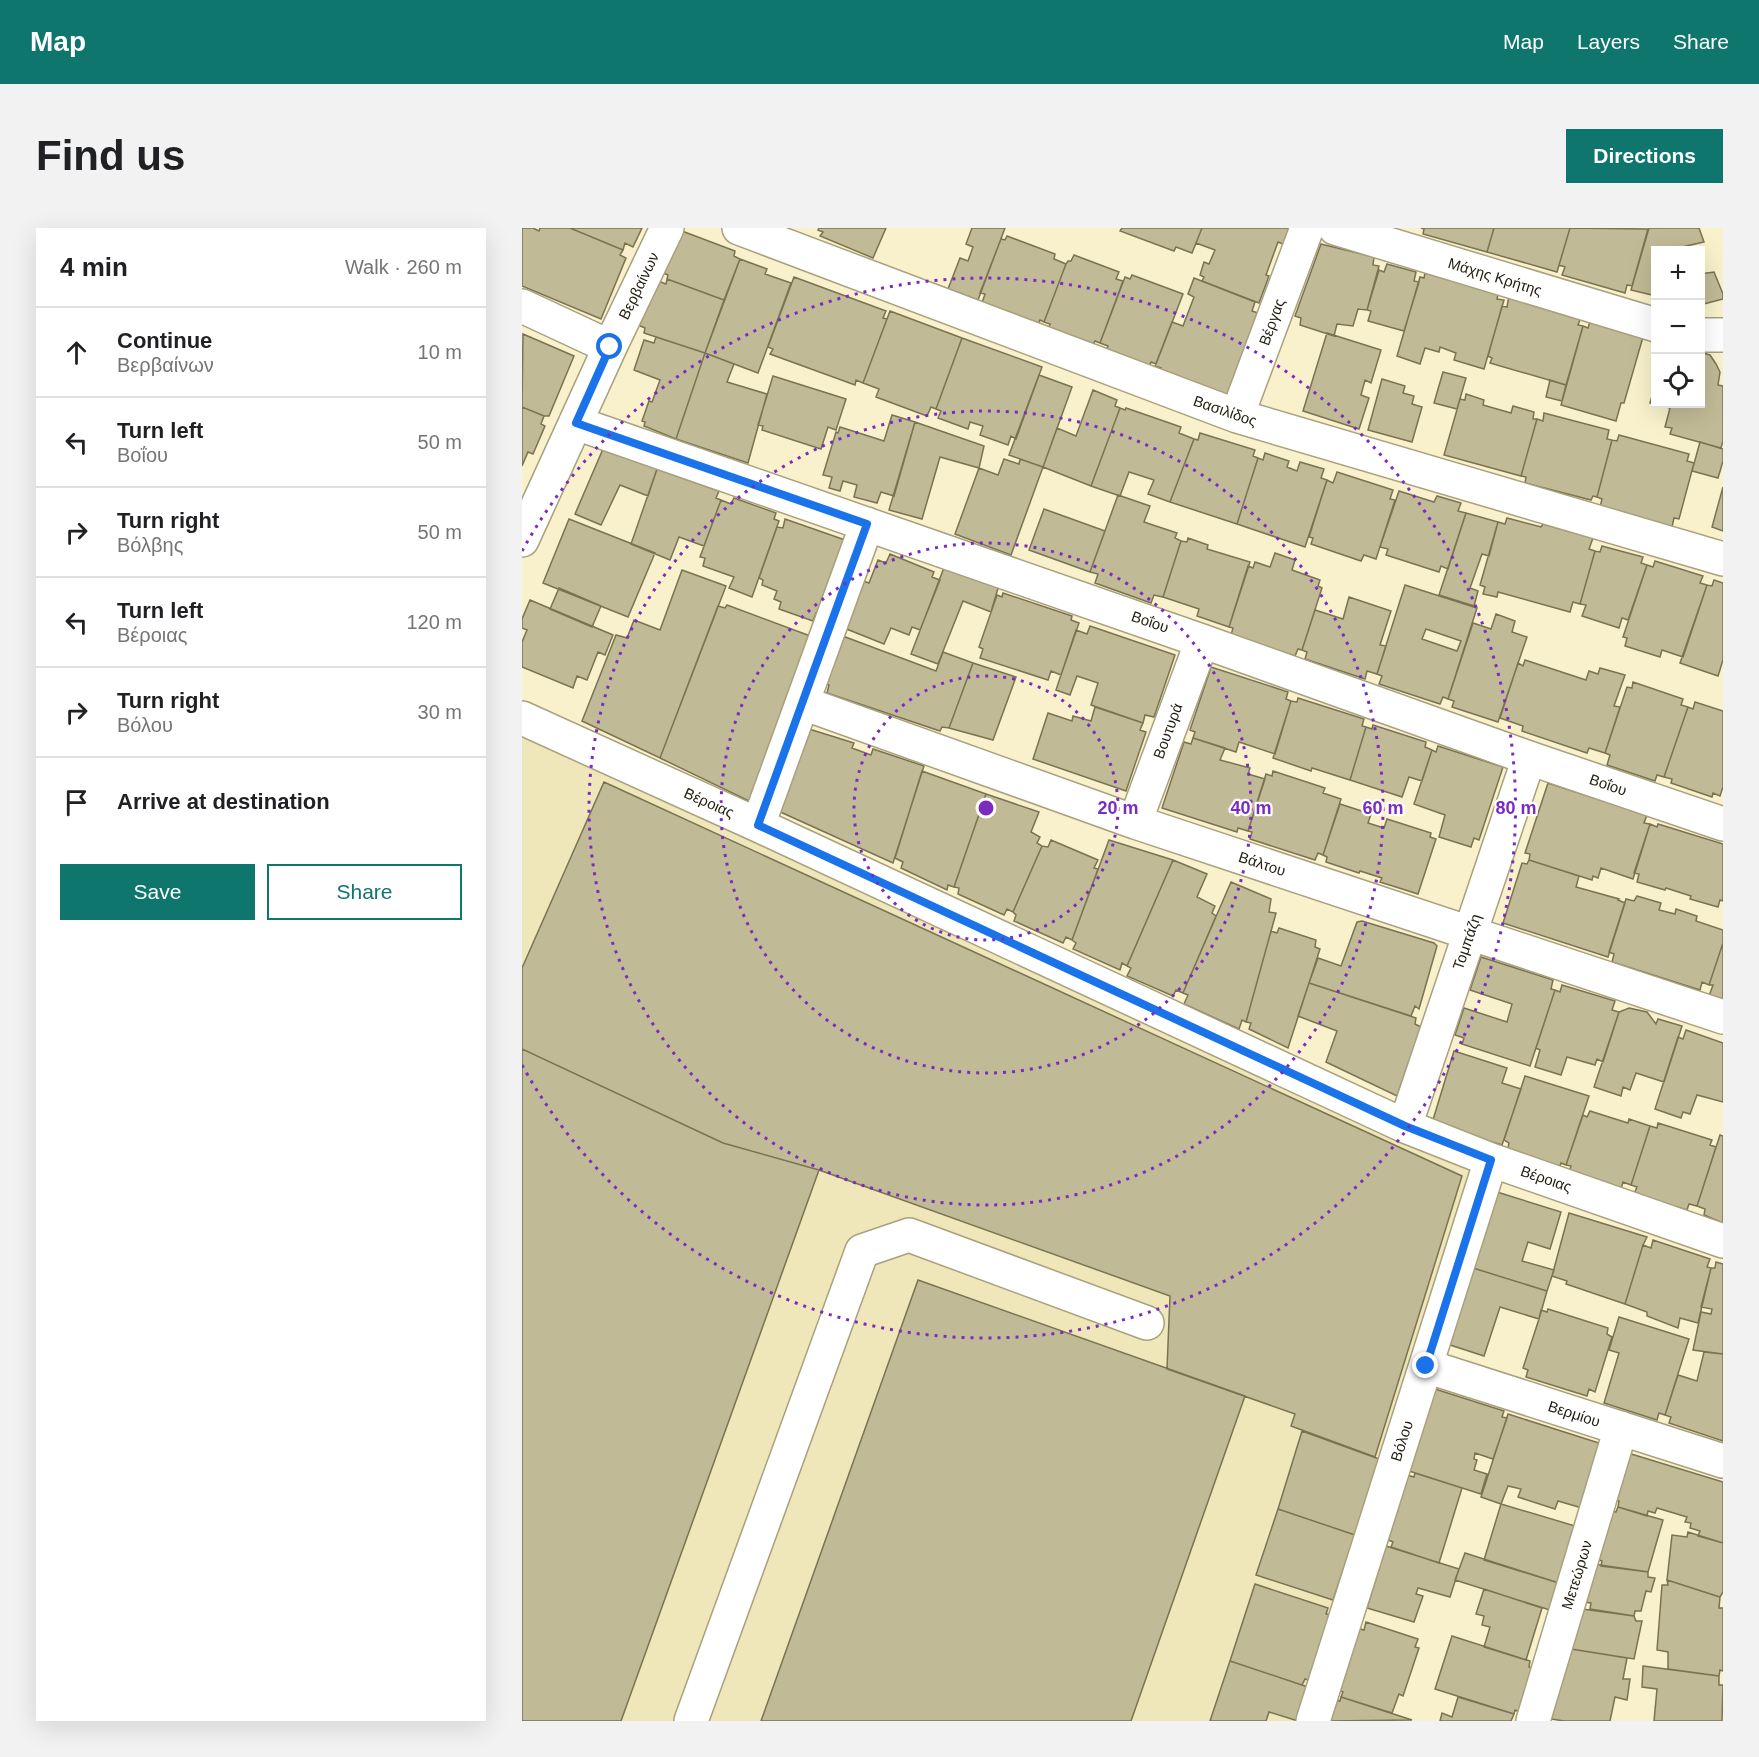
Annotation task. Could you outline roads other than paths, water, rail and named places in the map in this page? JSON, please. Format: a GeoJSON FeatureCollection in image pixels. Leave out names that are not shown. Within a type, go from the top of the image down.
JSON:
{"type":"FeatureCollection","features":[{"type":"Feature","properties":{"kind":"street","name":"Βερβαίνων"},"geometry":{"type":"LineString","coordinates":[[522,540],[667,228]]}},
{"type":"Feature","properties":{"kind":"street","name":"Βασιλίδος"},"geometry":{"type":"LineString","coordinates":[[739,228],[1237,416],[1723,559]]}},
{"type":"Feature","properties":{"kind":"street","name":"Βέργας"},"geometry":{"type":"LineString","coordinates":[[1237,416],[1307,228]]}},
{"type":"Feature","properties":{"kind":"street","name":"Μάχης Κρήτης"},"geometry":{"type":"LineString","coordinates":[[1335,228],[1651,323]]}},
{"type":"Feature","properties":{"kind":"street"},"geometry":{"type":"LineString","coordinates":[[522,306],[610,347]]}},
{"type":"Feature","properties":{"kind":"street"},"geometry":{"type":"LineString","coordinates":[[1705,335],[1723,335]]}},
{"type":"Feature","properties":{"kind":"street","name":"Βοΐου"},"geometry":{"type":"LineString","coordinates":[[576,423],[1723,824]]}},
{"type":"Feature","properties":{"kind":"street"},"geometry":{"type":"LineString","coordinates":[[758,825],[867,524]]}},
{"type":"Feature","properties":{"kind":"street","name":"Βουτυρά"},"geometry":{"type":"LineString","coordinates":[[1135,822],[1202,641]]}},
{"type":"Feature","properties":{"kind":"street","name":"Βάλτου"},"geometry":{"type":"LineString","coordinates":[[803,703],[1135,822],[1723,1017]]}},
{"type":"Feature","properties":{"kind":"street","name":"Βέροιας"},"geometry":{"type":"LineString","coordinates":[[522,718],[758,825],[1405,1126],[1491,1160],[1723,1242]]}},
{"type":"Feature","properties":{"kind":"street","name":"Τομπάζη"},"geometry":{"type":"LineString","coordinates":[[1405,1126],[1529,758]]}},
{"type":"Feature","properties":{"kind":"street","name":"Βόλου"},"geometry":{"type":"LineString","coordinates":[[1313,1721],[1491,1160]]}},
{"type":"Feature","properties":{"kind":"street"},"geometry":{"type":"LineString","coordinates":[[691,1721],[862,1251],[909,1235],[1147,1323]]}},
{"type":"Feature","properties":{"kind":"street","name":"Βερμίου"},"geometry":{"type":"LineString","coordinates":[[1426,1366],[1723,1461]]}},
{"type":"Feature","properties":{"kind":"street","name":"Μετεώρων"},"geometry":{"type":"LineString","coordinates":[[1533,1721],[1620,1428]]}}]}
